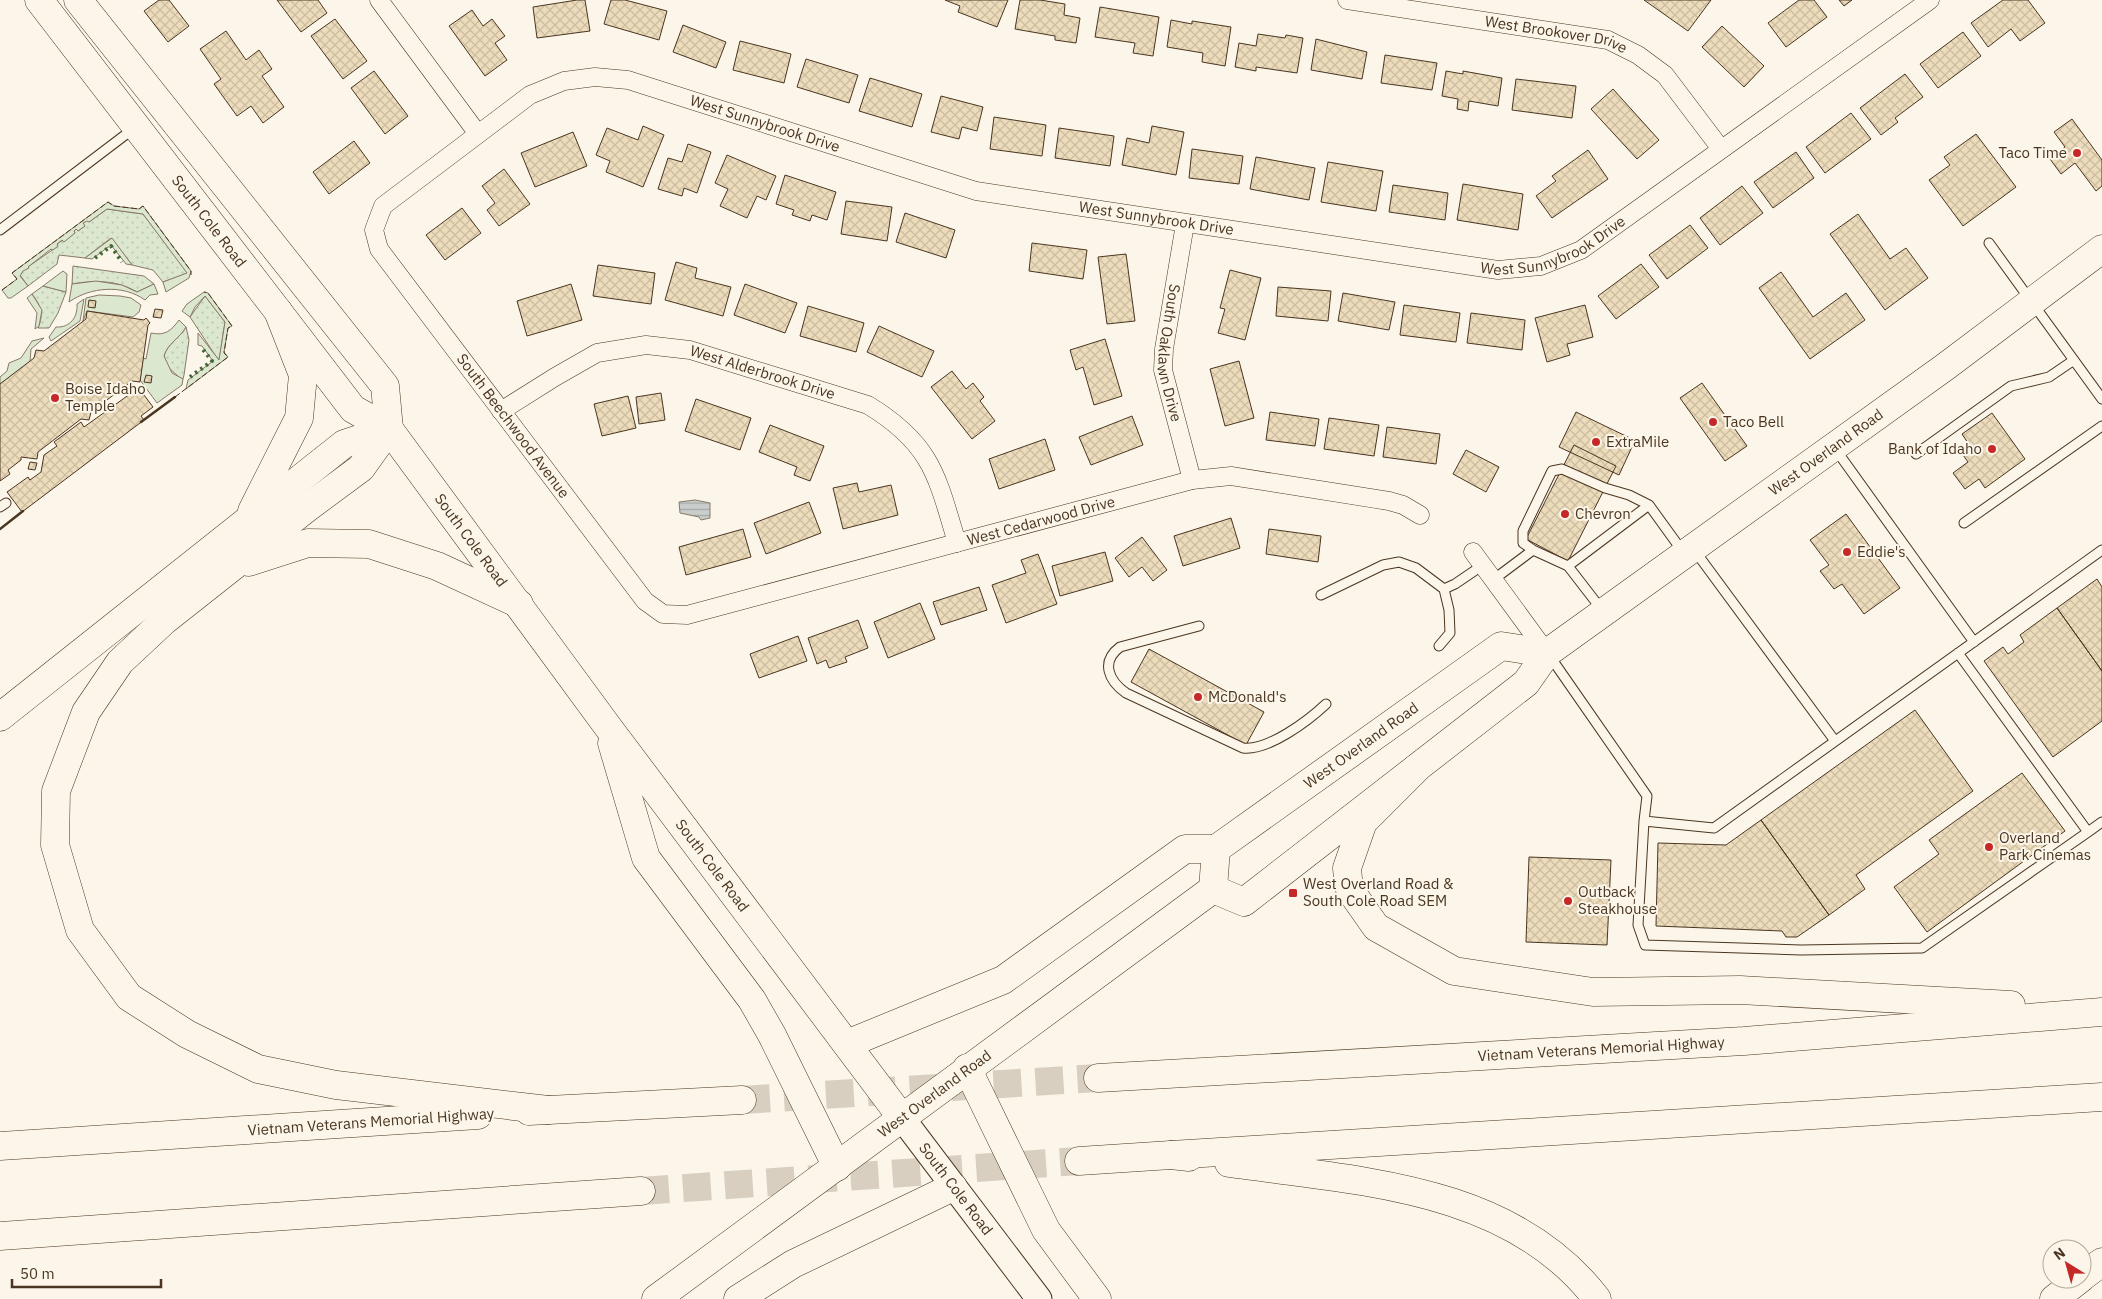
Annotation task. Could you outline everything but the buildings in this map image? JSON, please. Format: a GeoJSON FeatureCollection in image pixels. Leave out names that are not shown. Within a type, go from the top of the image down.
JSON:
{"type":"FeatureCollection","features":[{"type":"Feature","properties":{"kind":"main road","name":"South Cole Road"},"geometry":{"type":"LineString","coordinates":[[39,0],[353,409],[389,429],[608,727],[1038,1299]]}},
{"type":"Feature","properties":{"kind":"main road"},"geometry":{"type":"LineString","coordinates":[[78,0],[385,386],[389,429],[361,468],[165,620],[120,662],[86,712],[56,791],[55,845],[80,930],[130,997],[186,1034],[258,1069],[336,1085],[548,1110]]}},
{"type":"Feature","properties":{"kind":"main road","name":"West Overland Road"},"geometry":{"type":"LineString","coordinates":[[656,1299],[837,1167],[967,1068],[1213,889],[1244,902],[1526,683],[1548,653],[1834,448],[2032,303],[2102,249]]}},
{"type":"Feature","properties":{"kind":"main road"},"geometry":{"type":"LineString","coordinates":[[246,521],[276,467],[299,418],[303,375],[278,311]]}},
{"type":"Feature","properties":{"kind":"main road"},"geometry":{"type":"LineString","coordinates":[[0,717],[344,444],[389,429]]}},
{"type":"Feature","properties":{"kind":"main road"},"geometry":{"type":"LineString","coordinates":[[233,567],[308,543],[369,544],[437,566],[519,604]]}},
{"type":"Feature","properties":{"kind":"main road","name":"West Overland Road"},"geometry":{"type":"LineString","coordinates":[[1216,849],[1501,646],[1548,653]]}},
{"type":"Feature","properties":{"kind":"main road"},"geometry":{"type":"LineString","coordinates":[[608,727],[646,858],[752,1000],[772,1035],[837,1167]]}},
{"type":"Feature","properties":{"kind":"main road"},"geometry":{"type":"LineString","coordinates":[[1417,768],[1363,822],[1347,868],[1350,890],[1376,927],[1454,971],[1593,992],[1740,990],[2102,1012]]}},
{"type":"Feature","properties":{"kind":"main road"},"geometry":{"type":"LineString","coordinates":[[846,1044],[1003,980],[1185,849],[1216,849],[1213,889]]}},
{"type":"Feature","properties":{"kind":"main road","name":"Vietnam Veterans Memorial Highway"},"geometry":{"type":"LineString","coordinates":[[1098,1078],[1744,1041],[2102,1012]]}},
{"type":"Feature","properties":{"kind":"main road"},"geometry":{"type":"LineString","coordinates":[[967,1068],[1046,1230],[1097,1299]]}},
{"type":"Feature","properties":{"kind":"main road"},"geometry":{"type":"LineString","coordinates":[[1079,1161],[2102,1097]]}},
{"type":"Feature","properties":{"kind":"main road","name":"Vietnam Veterans Memorial Highway"},"geometry":{"type":"LineString","coordinates":[[0,1146],[548,1110],[742,1100]]}},
{"type":"Feature","properties":{"kind":"main road"},"geometry":{"type":"LineString","coordinates":[[1171,1155],[1391,1186],[1455,1203],[1498,1221],[1533,1240],[1569,1268],[1597,1299]]}},
{"type":"Feature","properties":{"kind":"main road"},"geometry":{"type":"LineString","coordinates":[[738,1299],[793,1264],[953,1187]]}},
{"type":"Feature","properties":{"kind":"main road"},"geometry":{"type":"LineString","coordinates":[[0,1236],[641,1191]]}},
{"type":"Feature","properties":{"kind":"main road"},"geometry":{"type":"LineString","coordinates":[[2092,1270],[2102,1262]]}},
{"type":"Feature","properties":{"kind":"main road"},"geometry":{"type":"LineString","coordinates":[[2054,1299],[2067,1289]]}},
{"type":"Feature","properties":{"kind":"street"},"geometry":{"type":"LineString","coordinates":[[380,0],[478,134]]}},
{"type":"Feature","properties":{"kind":"street","name":"West Brookover Drive"},"geometry":{"type":"LineString","coordinates":[[1347,0],[1608,40],[1638,55],[1665,75],[1721,149]]}},
{"type":"Feature","properties":{"kind":"street","name":"West Sunnybrook Drive"},"geometry":{"type":"LineString","coordinates":[[374,230],[383,206],[530,95],[564,81],[595,77],[628,80],[976,191],[1498,270],[1541,266],[1581,250],[1930,0]]}},
{"type":"Feature","properties":{"kind":"street","name":"South Oaklawn Drive"},"geometry":{"type":"LineString","coordinates":[[1185,224],[1164,349],[1163,370],[1192,480]]}},
{"type":"Feature","properties":{"kind":"street","name":"South Beechwood Avenue"},"geometry":{"type":"LineString","coordinates":[[374,230],[379,249],[645,601],[663,614]]}},
{"type":"Feature","properties":{"kind":"street","name":"West Alderbrook Drive"},"geometry":{"type":"LineString","coordinates":[[501,411],[555,377],[597,354],[646,345],[690,350],[868,405],[891,419],[923,453],[936,474],[957,543]]}},
{"type":"Feature","properties":{"kind":"street","name":"West Cedarwood Drive"},"geometry":{"type":"LineString","coordinates":[[663,614],[687,615],[1192,480],[1231,476],[1389,501],[1403,505],[1420,515]]}},
{"type":"Feature","properties":{"kind":"street"},"geometry":{"type":"LineString","coordinates":[[1483,566],[1548,653]]}},
{"type":"Feature","properties":{"kind":"lane"},"geometry":{"type":"LineString","coordinates":[[0,230],[136,126]]}},
{"type":"Feature","properties":{"kind":"lane"},"geometry":{"type":"LineString","coordinates":[[1989,243],[2102,399]]}},
{"type":"Feature","properties":{"kind":"lane"},"geometry":{"type":"LineString","coordinates":[[1916,454],[2012,386],[2049,377],[2074,360]]}},
{"type":"Feature","properties":{"kind":"lane"},"geometry":{"type":"LineString","coordinates":[[1964,522],[2102,426]]}},
{"type":"Feature","properties":{"kind":"lane"},"geometry":{"type":"LineString","coordinates":[[1834,448],[1974,642]]}},
{"type":"Feature","properties":{"kind":"lane"},"geometry":{"type":"LineString","coordinates":[[1605,612],[1568,566],[1532,550],[1524,543],[1523,531],[1552,471],[1562,469],[1605,488],[1629,494],[1649,505],[1690,552],[1835,741]]}},
{"type":"Feature","properties":{"kind":"lane"},"geometry":{"type":"LineString","coordinates":[[1568,566],[1649,505]]}},
{"type":"Feature","properties":{"kind":"lane"},"geometry":{"type":"LineString","coordinates":[[1444,589],[1483,566],[1532,550]]}},
{"type":"Feature","properties":{"kind":"lane"},"geometry":{"type":"LineString","coordinates":[[1644,821],[1714,828],[2102,550]]}},
{"type":"Feature","properties":{"kind":"lane"},"geometry":{"type":"LineString","coordinates":[[1321,595],[1383,565],[1399,562],[1416,568],[1444,589],[1449,610],[1450,633],[1439,646]]}},
{"type":"Feature","properties":{"kind":"lane"},"geometry":{"type":"LineString","coordinates":[[1199,626],[1120,647],[1112,653],[1108,662],[1110,678],[1126,693],[1243,748],[1261,747],[1310,719],[1326,704]]}},
{"type":"Feature","properties":{"kind":"lane"},"geometry":{"type":"LineString","coordinates":[[1548,653],[1647,796],[1638,925],[1645,944],[1801,950],[1922,948],[2102,822]]}},
{"type":"Feature","properties":{"kind":"lane"},"geometry":{"type":"LineString","coordinates":[[1958,653],[2088,832]]}},
{"type":"Feature","properties":{"kind":"green space"},"geometry":{"type":"Polygon","coordinates":[[[108,202],[114,206],[139,209],[143,206],[191,271],[189,278],[166,292],[163,282],[187,273],[143,214],[107,209],[89,222],[83,223],[85,226],[78,231],[76,229],[75,233],[64,242],[62,240],[53,250],[51,249],[23,271],[20,276],[28,286],[11,298],[8,298],[2,290],[17,279],[12,273],[108,202]]]}},
{"type":"Feature","properties":{"kind":"green space"},"geometry":{"type":"Polygon","coordinates":[[[107,209],[143,214],[188,273],[163,282],[153,270],[132,265],[111,238],[85,258],[59,255],[57,264],[28,286],[20,275],[22,271],[58,246],[57,244],[75,233],[76,229],[78,231],[85,226],[83,224],[87,220],[89,222],[107,209]]]}},
{"type":"Feature","properties":{"kind":"green space"},"geometry":{"type":"Polygon","coordinates":[[[112,238],[132,265],[126,264],[111,245],[92,259],[85,258],[112,238]]]}},
{"type":"Feature","properties":{"kind":"green space"},"geometry":{"type":"Polygon","coordinates":[[[73,266],[144,276],[154,284],[137,292],[122,285],[106,282],[72,284],[73,266]]]}},
{"type":"Feature","properties":{"kind":"green space"},"geometry":{"type":"Polygon","coordinates":[[[63,271],[67,274],[66,292],[43,286],[63,271]]]}},
{"type":"Feature","properties":{"kind":"green space"},"geometry":{"type":"Polygon","coordinates":[[[96,281],[122,285],[137,292],[154,284],[158,294],[150,295],[145,300],[127,291],[107,289],[87,293],[69,302],[72,284],[96,281]]]}},
{"type":"Feature","properties":{"kind":"green space"},"geometry":{"type":"Polygon","coordinates":[[[43,286],[66,292],[58,313],[49,328],[38,328],[41,310],[32,294],[43,286]]]}},
{"type":"Feature","properties":{"kind":"green space"},"geometry":{"type":"Polygon","coordinates":[[[204,292],[208,293],[232,326],[228,328],[224,352],[228,357],[186,389],[188,380],[213,361],[202,346],[198,345],[198,333],[219,360],[225,322],[205,296],[195,307],[190,317],[182,311],[187,304],[204,292]]]}},
{"type":"Feature","properties":{"kind":"green space"},"geometry":{"type":"Polygon","coordinates":[[[32,294],[42,310],[39,326],[35,329],[37,313],[27,298],[32,294]]]}},
{"type":"Feature","properties":{"kind":"green space"},"geometry":{"type":"Polygon","coordinates":[[[99,295],[131,298],[141,305],[139,312],[133,317],[87,311],[83,321],[86,298],[99,295]]]}},
{"type":"Feature","properties":{"kind":"green space"},"geometry":{"type":"Polygon","coordinates":[[[205,296],[225,322],[219,361],[190,317],[205,296]]]}},
{"type":"Feature","properties":{"kind":"green space"},"geometry":{"type":"Polygon","coordinates":[[[84,299],[80,321],[51,341],[49,337],[56,327],[65,326],[72,321],[76,313],[77,304],[84,299]]]}},
{"type":"Feature","properties":{"kind":"green space"},"geometry":{"type":"Polygon","coordinates":[[[179,320],[186,327],[168,348],[164,356],[172,373],[183,379],[182,385],[157,403],[140,380],[143,358],[146,359],[151,333],[160,334],[167,332],[179,320]]]}},
{"type":"Feature","properties":{"kind":"green space"},"geometry":{"type":"Polygon","coordinates":[[[186,327],[189,340],[184,375],[183,379],[181,379],[168,367],[164,356],[168,348],[186,327]]]}},
{"type":"Feature","properties":{"kind":"green space"},"geometry":{"type":"Polygon","coordinates":[[[44,338],[31,349],[30,362],[0,384],[0,377],[7,371],[9,363],[21,358],[32,341],[44,338]]]}},
{"type":"Feature","properties":{"kind":"shaded area"},"geometry":{"type":"Polygon","coordinates":[[[695,500],[710,503],[710,518],[701,520],[699,517],[680,513],[679,502],[695,500]]]}},
{"type":"Feature","properties":{"kind":"tunnel"},"geometry":{"type":"LineString","coordinates":[[742,1100],[1098,1078]]}},
{"type":"Feature","properties":{"kind":"tunnel"},"geometry":{"type":"LineString","coordinates":[[641,1191],[1079,1161]]}},
{"type":"Feature","properties":{"kind":"hedge"},"geometry":{"type":"LineString","coordinates":[[95,258],[111,246],[122,262]]}},
{"type":"Feature","properties":{"kind":"hedge"},"geometry":{"type":"LineString","coordinates":[[190,377],[212,361],[201,347]]}},
{"type":"Feature","properties":{"kind":"fence"},"geometry":{"type":"LineString","coordinates":[[2,290],[17,279],[12,273],[108,202],[114,206],[139,209],[143,206],[191,271],[191,275]]}},
{"type":"Feature","properties":{"kind":"fence"},"geometry":{"type":"LineString","coordinates":[[175,397],[228,357],[224,353],[228,328],[232,326],[208,293],[204,292]]}},
{"type":"Feature","properties":{"kind":"wall"},"geometry":{"type":"LineString","coordinates":[[141,422],[175,397]]}},
{"type":"Feature","properties":{"kind":"wall"},"geometry":{"type":"LineString","coordinates":[[0,529],[23,511]]}},
{"type":"Feature","properties":{"kind":"place","name":"Taco Time"},"geometry":{"type":"Point","coordinates":[2077,153]}},
{"type":"Feature","properties":{"kind":"place","name":"Boise Idaho Temple"},"geometry":{"type":"Point","coordinates":[55,398]}},
{"type":"Feature","properties":{"kind":"place","name":"Taco Bell"},"geometry":{"type":"Point","coordinates":[1713,422]}},
{"type":"Feature","properties":{"kind":"place","name":"ExtraMile"},"geometry":{"type":"Point","coordinates":[1596,442]}},
{"type":"Feature","properties":{"kind":"place","name":"Bank of Idaho"},"geometry":{"type":"Point","coordinates":[1992,449]}},
{"type":"Feature","properties":{"kind":"place","name":"Chevron"},"geometry":{"type":"Point","coordinates":[1565,514]}},
{"type":"Feature","properties":{"kind":"place","name":"Eddie's"},"geometry":{"type":"Point","coordinates":[1847,552]}},
{"type":"Feature","properties":{"kind":"place","name":"McDonald's"},"geometry":{"type":"Point","coordinates":[1198,697]}},
{"type":"Feature","properties":{"kind":"place","name":"Overland Park Cinemas"},"geometry":{"type":"Point","coordinates":[1989,847]}},
{"type":"Feature","properties":{"kind":"place","name":"West Overland Road & South Cole Road SEM"},"geometry":{"type":"Point","coordinates":[1293,893]}},
{"type":"Feature","properties":{"kind":"place","name":"Outback Steakhouse"},"geometry":{"type":"Point","coordinates":[1568,901]}}]}
